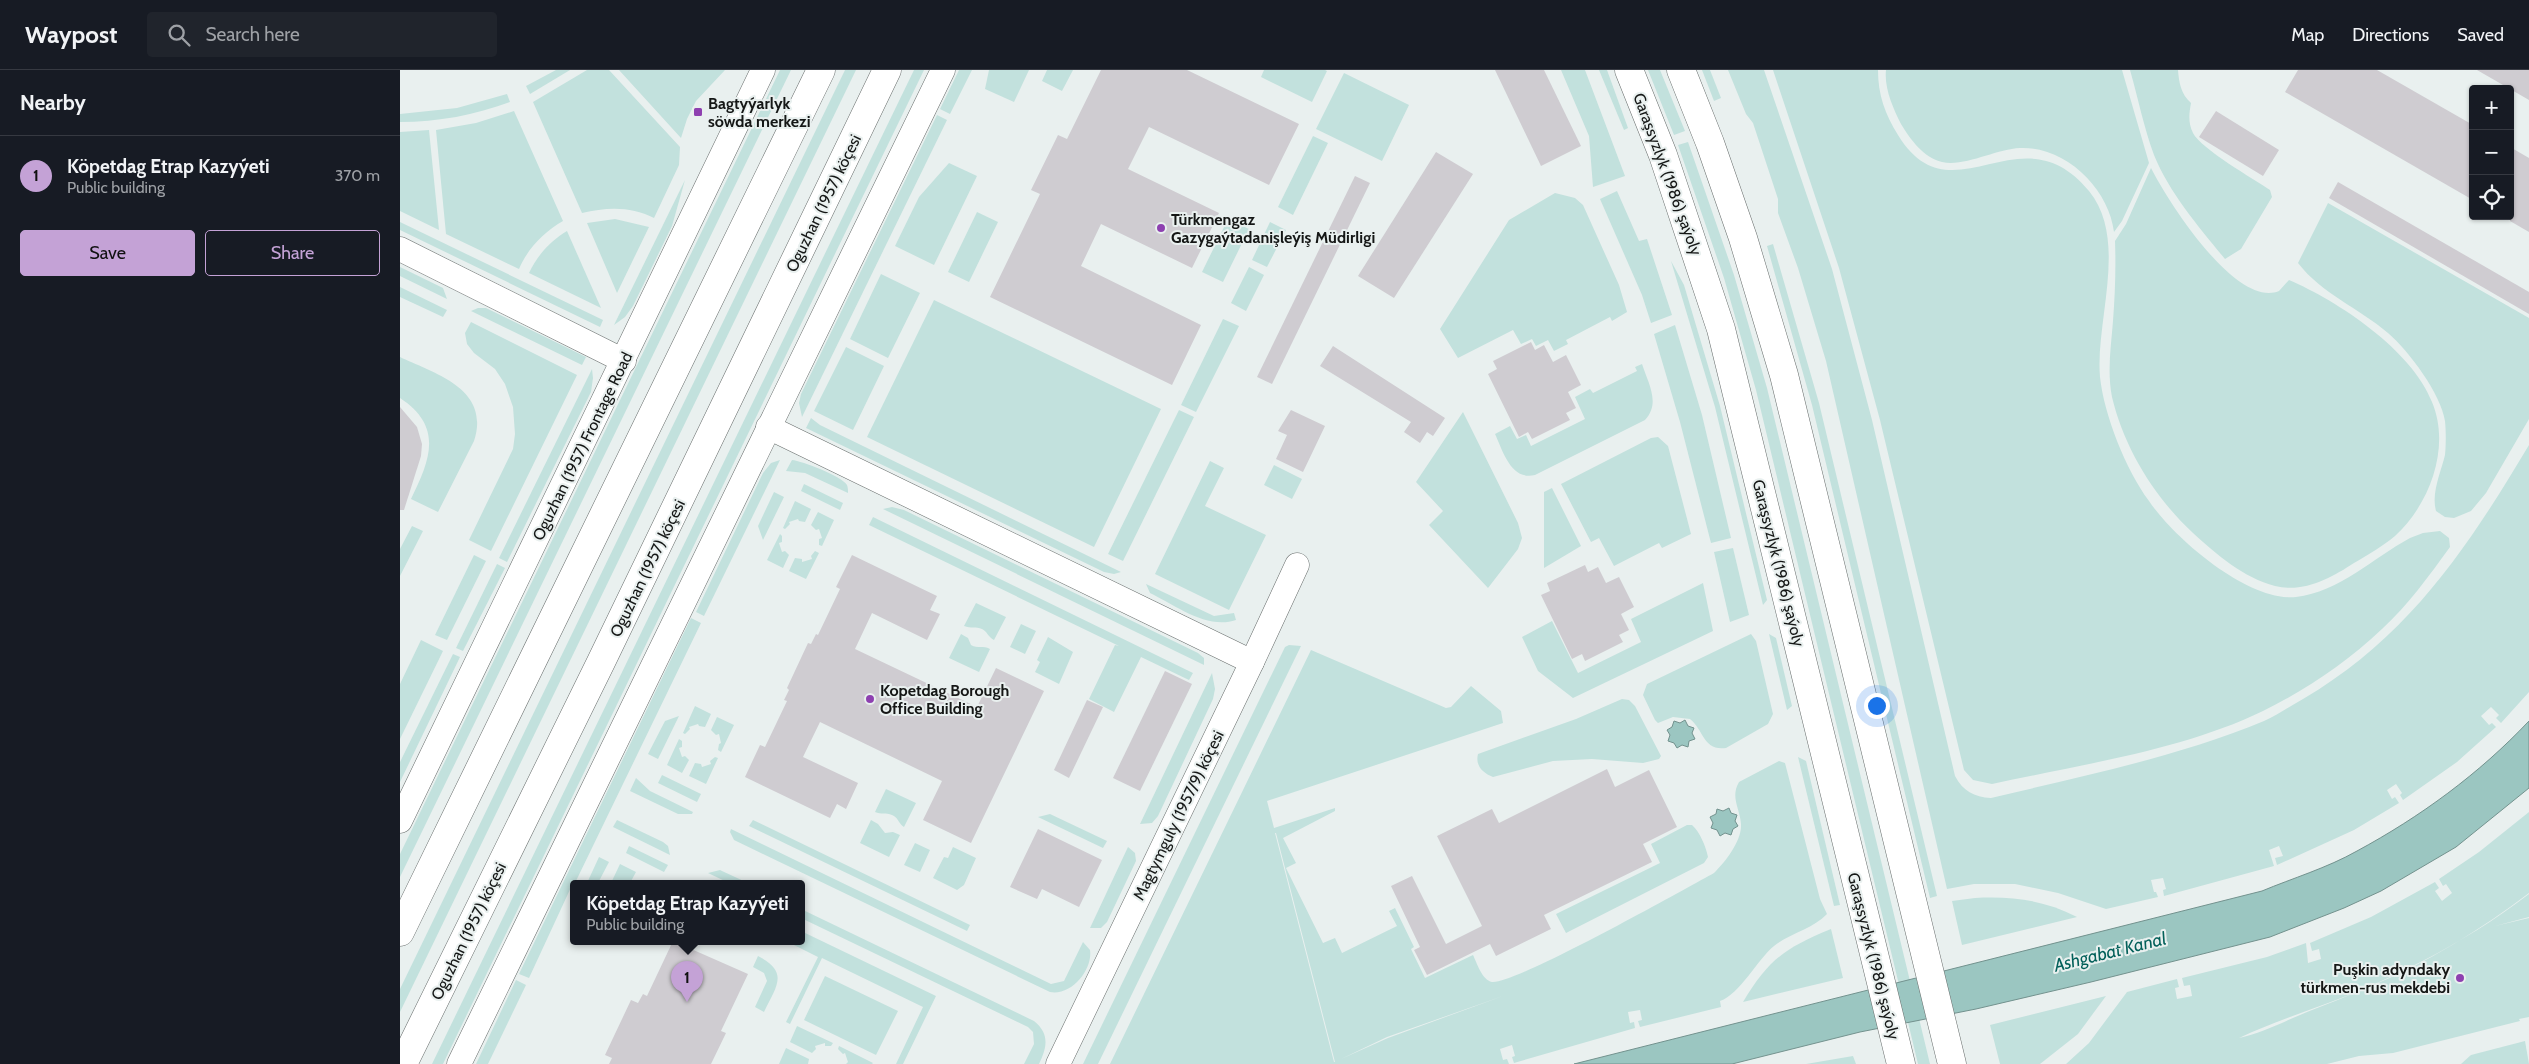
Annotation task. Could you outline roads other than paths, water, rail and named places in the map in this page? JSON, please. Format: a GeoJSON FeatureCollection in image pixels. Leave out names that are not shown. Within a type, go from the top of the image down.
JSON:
{"type":"FeatureCollection","features":[{"type":"Feature","properties":{"kind":"main road"},"geometry":{"type":"LineString","coordinates":[[400,932],[821,70]]}},
{"type":"Feature","properties":{"kind":"main road","name":"Oguzhan (1957) köçesi"},"geometry":{"type":"LineString","coordinates":[[403,1064],[605,653],[887,70]]}},
{"type":"Feature","properties":{"kind":"main road","name":"Garaşsyzlyk (1986) şaýoly"},"geometry":{"type":"LineString","coordinates":[[1629,70],[1663,155],[1721,328],[1901,1064]]}},
{"type":"Feature","properties":{"kind":"main road"},"geometry":{"type":"LineString","coordinates":[[1681,70],[1710,143],[1740,229],[1779,358],[1952,1064]]}},
{"type":"Feature","properties":{"kind":"street","name":"Oguzhan (1957) Frontage Road"},"geometry":{"type":"LineString","coordinates":[[400,822],[763,70]]}},
{"type":"Feature","properties":{"kind":"street"},"geometry":{"type":"LineString","coordinates":[[458,1064],[943,70]]}},
{"type":"Feature","properties":{"kind":"street"},"geometry":{"type":"LineString","coordinates":[[400,249],[624,360]]}},
{"type":"Feature","properties":{"kind":"street"},"geometry":{"type":"LineString","coordinates":[[768,427],[1252,662]]}},
{"type":"Feature","properties":{"kind":"street","name":"Magtymguly (1957/9) köçesi"},"geometry":{"type":"LineString","coordinates":[[1058,1064],[1297,565]]}},
{"type":"Feature","properties":{"kind":"water"},"geometry":{"type":"Polygon","coordinates":[[[1685,720],[1688,726],[1694,728],[1692,733],[1695,739],[1689,741],[1688,747],[1682,745],[1677,748],[1674,743],[1668,741],[1670,735],[1667,730],[1672,727],[1674,721],[1680,723],[1685,720]]]}},
{"type":"Feature","properties":{"kind":"water","name":"Ashgabat Kanal"},"geometry":{"type":"Polygon","coordinates":[[[2529,721],[2529,788],[2456,847],[2381,891],[2344,908],[2270,937],[2091,982],[1976,1009],[1860,1032],[1732,1064],[1574,1064],[2262,891],[2346,857],[2403,824],[2448,793],[2490,759],[2529,721]]]}},
{"type":"Feature","properties":{"kind":"water"},"geometry":{"type":"Polygon","coordinates":[[[1729,808],[1731,813],[1737,815],[1735,821],[1738,826],[1733,829],[1731,835],[1725,833],[1720,836],[1717,830],[1711,828],[1713,823],[1710,817],[1716,814],[1717,809],[1723,811],[1729,808]]]}},
{"type":"Feature","properties":{"kind":"place","name":"Bagtyýarlyk söwda merkezi"},"geometry":{"type":"Point","coordinates":[698,112]}},
{"type":"Feature","properties":{"kind":"place","name":"Türkmengaz Gazygaýtadanişleýiş Müdirligi"},"geometry":{"type":"Point","coordinates":[1161,228]}},
{"type":"Feature","properties":{"kind":"place","name":"Kopetdag Borough Office Building"},"geometry":{"type":"Point","coordinates":[870,699]}},
{"type":"Feature","properties":{"kind":"place","name":"Puşkin adyndaky türkmen-rus mekdebi"},"geometry":{"type":"Point","coordinates":[2460,978]}},
{"type":"Feature","properties":{"kind":"place","name":"Köpetdag Etrap Kazyýeti"},"geometry":{"type":"Point","coordinates":[687,1002]}}]}
